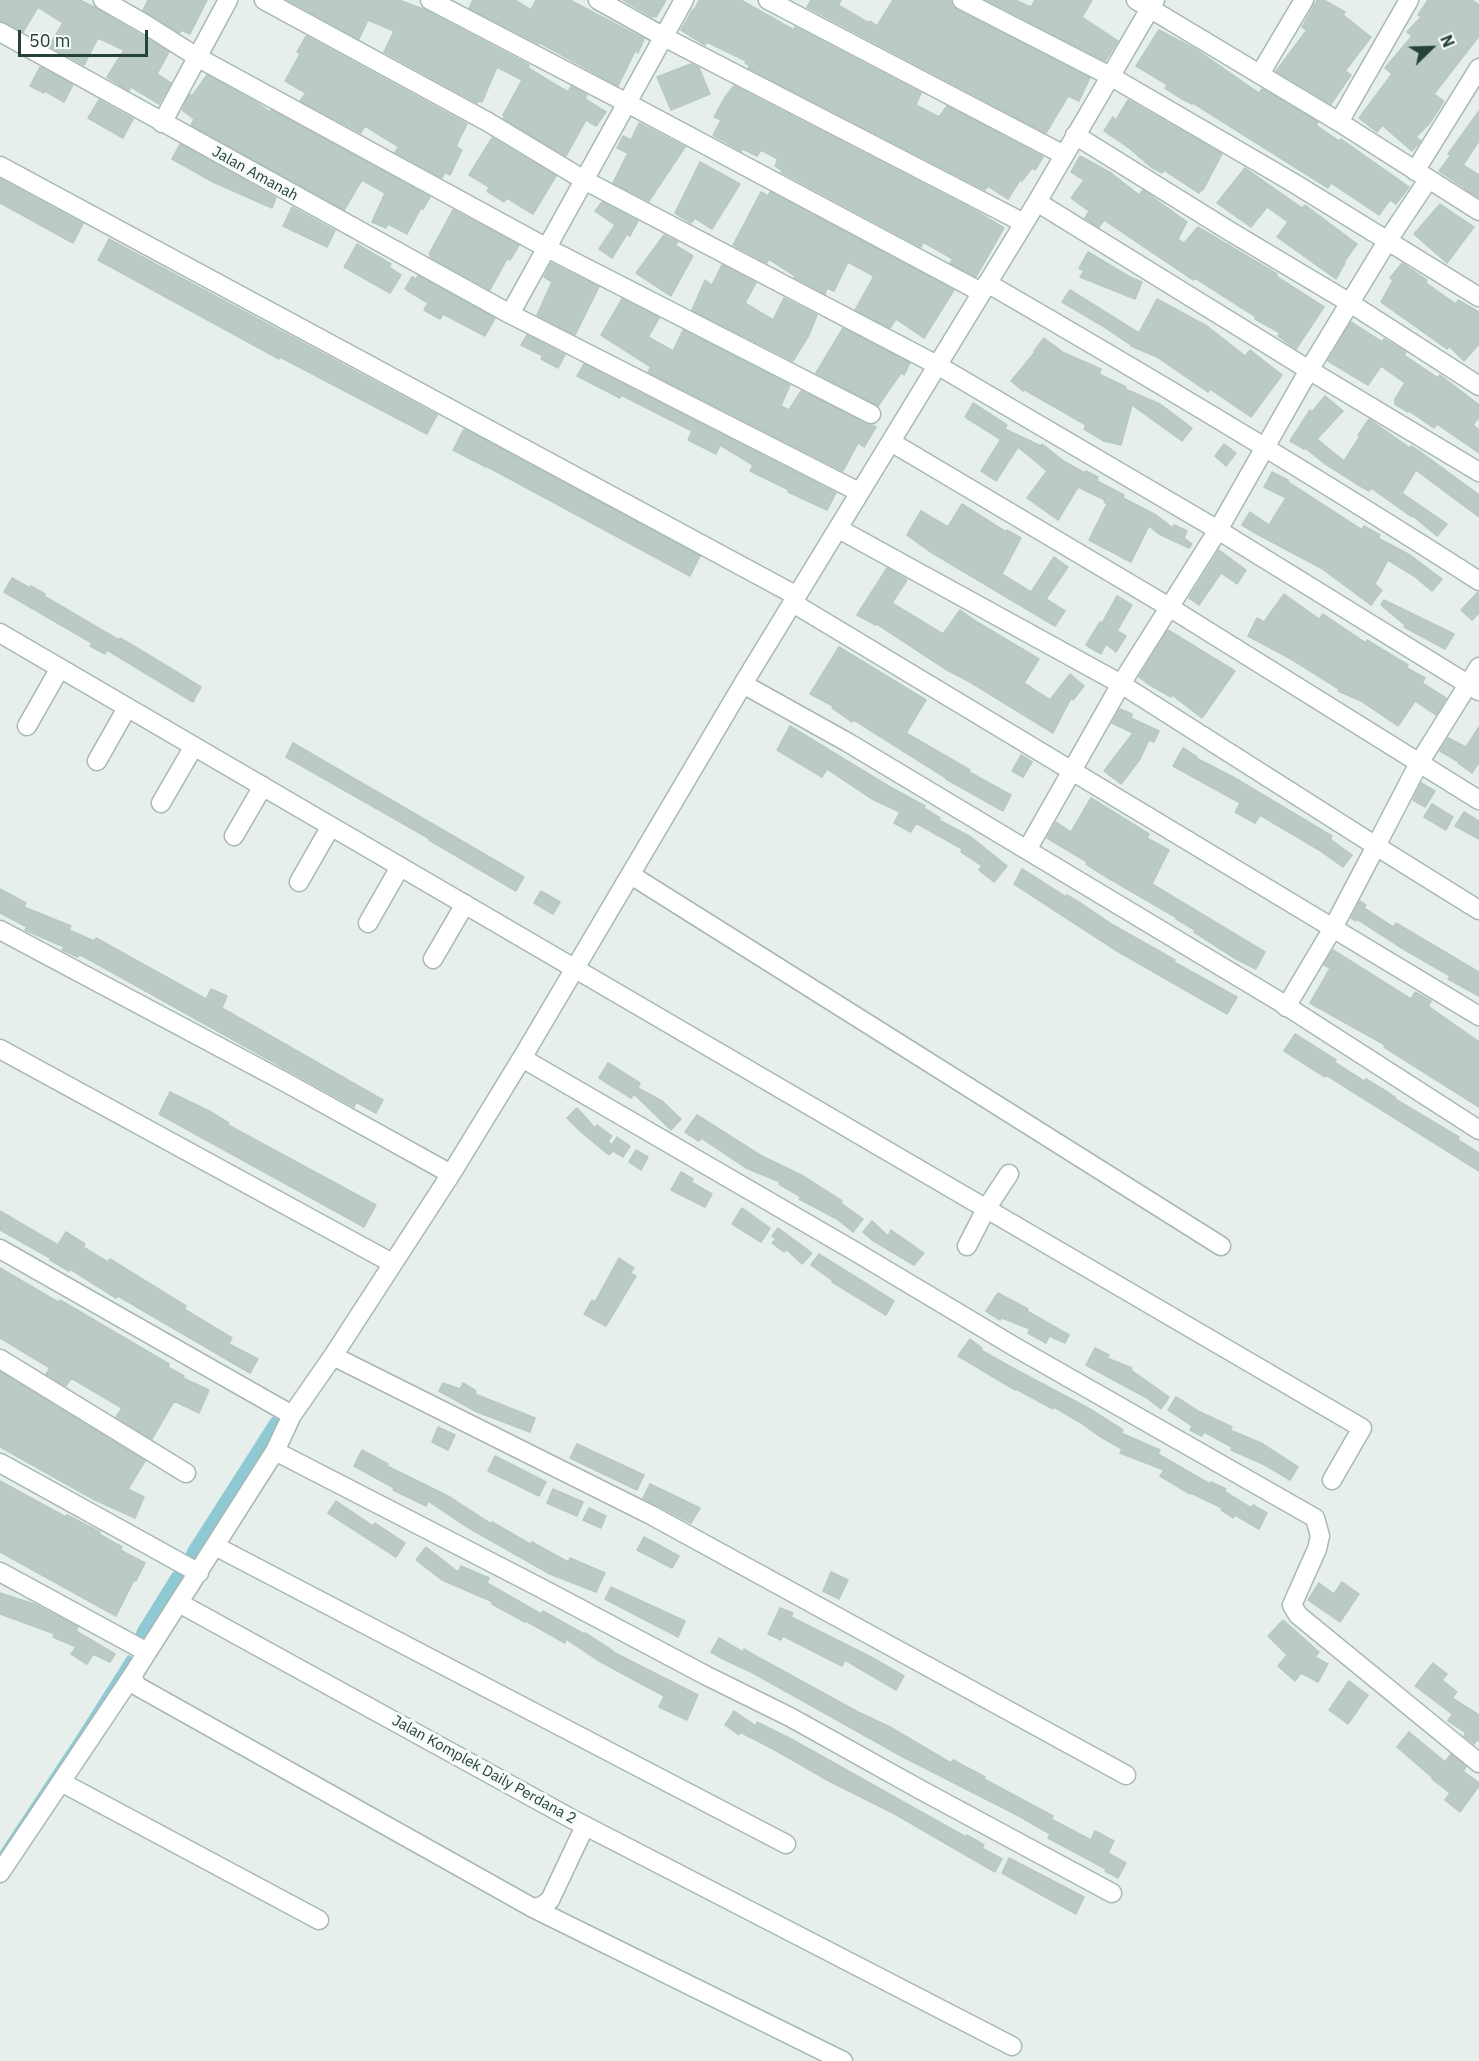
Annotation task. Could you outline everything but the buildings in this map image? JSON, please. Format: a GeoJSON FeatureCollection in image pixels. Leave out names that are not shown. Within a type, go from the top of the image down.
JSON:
{"type":"FeatureCollection","features":[{"type":"Feature","properties":{"kind":"street"},"geometry":{"type":"LineString","coordinates":[[103,0],[197,57],[547,248],[871,414]]}},
{"type":"Feature","properties":{"kind":"street"},"geometry":{"type":"LineString","coordinates":[[162,123],[228,0]]}},
{"type":"Feature","properties":{"kind":"street"},"geometry":{"type":"LineString","coordinates":[[264,0],[488,122],[584,180],[938,365],[1218,530],[1474,687]]}},
{"type":"Feature","properties":{"kind":"street"},"geometry":{"type":"LineString","coordinates":[[430,0],[984,288],[1140,372],[1352,500],[1479,581]]}},
{"type":"Feature","properties":{"kind":"street"},"geometry":{"type":"LineString","coordinates":[[598,0],[663,37],[1024,223]]}},
{"type":"Feature","properties":{"kind":"street"},"geometry":{"type":"LineString","coordinates":[[510,314],[684,0]]}},
{"type":"Feature","properties":{"kind":"street"},"geometry":{"type":"LineString","coordinates":[[768,0],[1064,154]]}},
{"type":"Feature","properties":{"kind":"street"},"geometry":{"type":"LineString","coordinates":[[962,0],[1110,76],[1292,182],[1479,297]]}},
{"type":"Feature","properties":{"kind":"street"},"geometry":{"type":"LineString","coordinates":[[1260,74],[1304,0]]}},
{"type":"Feature","properties":{"kind":"street"},"geometry":{"type":"LineString","coordinates":[[1339,122],[1409,0]]}},
{"type":"Feature","properties":{"kind":"street"},"geometry":{"type":"LineString","coordinates":[[0,1874],[61,1782],[134,1681],[147,1652],[275,1451],[292,1415],[451,1174],[743,684],[1037,202],[1110,76],[1147,3],[1479,211]]}},
{"type":"Feature","properties":{"kind":"street","name":"Jalan Amanah"},"geometry":{"type":"LineString","coordinates":[[0,32],[510,314],[859,492]]}},
{"type":"Feature","properties":{"kind":"street"},"geometry":{"type":"LineString","coordinates":[[1027,850],[1121,684],[1218,530],[1263,447],[1388,240],[1479,68]]}},
{"type":"Feature","properties":{"kind":"street"},"geometry":{"type":"LineString","coordinates":[[1075,135],[1350,303],[1479,386]]}},
{"type":"Feature","properties":{"kind":"street"},"geometry":{"type":"LineString","coordinates":[[0,166],[795,599],[1071,771],[1479,1016]]}},
{"type":"Feature","properties":{"kind":"street"},"geometry":{"type":"LineString","coordinates":[[1037,202],[1479,472]]}},
{"type":"Feature","properties":{"kind":"street"},"geometry":{"type":"LineString","coordinates":[[891,442],[1169,607],[1479,800]]}},
{"type":"Feature","properties":{"kind":"street"},"geometry":{"type":"LineString","coordinates":[[839,529],[1121,684],[1479,910]]}},
{"type":"Feature","properties":{"kind":"street"},"geometry":{"type":"LineString","coordinates":[[0,633],[1362,1428],[1332,1480]]}},
{"type":"Feature","properties":{"kind":"street"},"geometry":{"type":"LineString","coordinates":[[1286,1007],[1333,928],[1419,763],[1474,687],[1479,667]]}},
{"type":"Feature","properties":{"kind":"street"},"geometry":{"type":"LineString","coordinates":[[27,726],[60,668]]}},
{"type":"Feature","properties":{"kind":"street"},"geometry":{"type":"LineString","coordinates":[[743,684],[857,748],[1027,850],[1286,1007],[1479,1130]]}},
{"type":"Feature","properties":{"kind":"street"},"geometry":{"type":"LineString","coordinates":[[97,761],[128,708]]}},
{"type":"Feature","properties":{"kind":"street"},"geometry":{"type":"LineString","coordinates":[[161,803],[194,746]]}},
{"type":"Feature","properties":{"kind":"street"},"geometry":{"type":"LineString","coordinates":[[234,836],[263,786]]}},
{"type":"Feature","properties":{"kind":"street"},"geometry":{"type":"LineString","coordinates":[[299,882],[331,826]]}},
{"type":"Feature","properties":{"kind":"street"},"geometry":{"type":"LineString","coordinates":[[368,923],[400,867]]}},
{"type":"Feature","properties":{"kind":"street"},"geometry":{"type":"LineString","coordinates":[[631,875],[1221,1246]]}},
{"type":"Feature","properties":{"kind":"street"},"geometry":{"type":"LineString","coordinates":[[434,959],[465,904]]}},
{"type":"Feature","properties":{"kind":"street"},"geometry":{"type":"LineString","coordinates":[[0,930],[285,1082],[451,1174]]}},
{"type":"Feature","properties":{"kind":"street"},"geometry":{"type":"LineString","coordinates":[[0,1049],[392,1263]]}},
{"type":"Feature","properties":{"kind":"street"},"geometry":{"type":"LineString","coordinates":[[522,1058],[846,1245],[1015,1347],[1315,1518],[1320,1536],[1317,1549],[1292,1605],[1298,1615],[1479,1763]]}},
{"type":"Feature","properties":{"kind":"street"},"geometry":{"type":"LineString","coordinates":[[967,1246],[1008,1174]]}},
{"type":"Feature","properties":{"kind":"street"},"geometry":{"type":"LineString","coordinates":[[0,1249],[292,1415]]}},
{"type":"Feature","properties":{"kind":"street"},"geometry":{"type":"LineString","coordinates":[[333,1356],[651,1515],[1126,1775]]}},
{"type":"Feature","properties":{"kind":"street"},"geometry":{"type":"LineString","coordinates":[[0,1359],[186,1473]]}},
{"type":"Feature","properties":{"kind":"street"},"geometry":{"type":"LineString","coordinates":[[275,1451],[790,1717],[1112,1893]]}},
{"type":"Feature","properties":{"kind":"street"},"geometry":{"type":"LineString","coordinates":[[0,1463],[199,1573]]}},
{"type":"Feature","properties":{"kind":"street"},"geometry":{"type":"LineString","coordinates":[[216,1546],[786,1844]]}},
{"type":"Feature","properties":{"kind":"street"},"geometry":{"type":"LineString","coordinates":[[0,1572],[147,1652]]}},
{"type":"Feature","properties":{"kind":"street","name":"Jalan Komplek Daily Perdana 2"},"geometry":{"type":"LineString","coordinates":[[179,1603],[585,1826],[550,1900],[543,1906],[533,1908]]}},
{"type":"Feature","properties":{"kind":"street"},"geometry":{"type":"LineString","coordinates":[[134,1681],[533,1908],[843,2061]]}},
{"type":"Feature","properties":{"kind":"street"},"geometry":{"type":"LineString","coordinates":[[61,1782],[319,1920]]}},
{"type":"Feature","properties":{"kind":"street"},"geometry":{"type":"LineString","coordinates":[[585,1826],[1012,2046]]}},
{"type":"Feature","properties":{"kind":"waterway"},"geometry":{"type":"LineString","coordinates":[[195,1554],[278,1424]]}},
{"type":"Feature","properties":{"kind":"waterway"},"geometry":{"type":"LineString","coordinates":[[145,1634],[179,1579]]}},
{"type":"Feature","properties":{"kind":"waterway"},"geometry":{"type":"LineString","coordinates":[[0,1856],[129,1658]]}}]}
